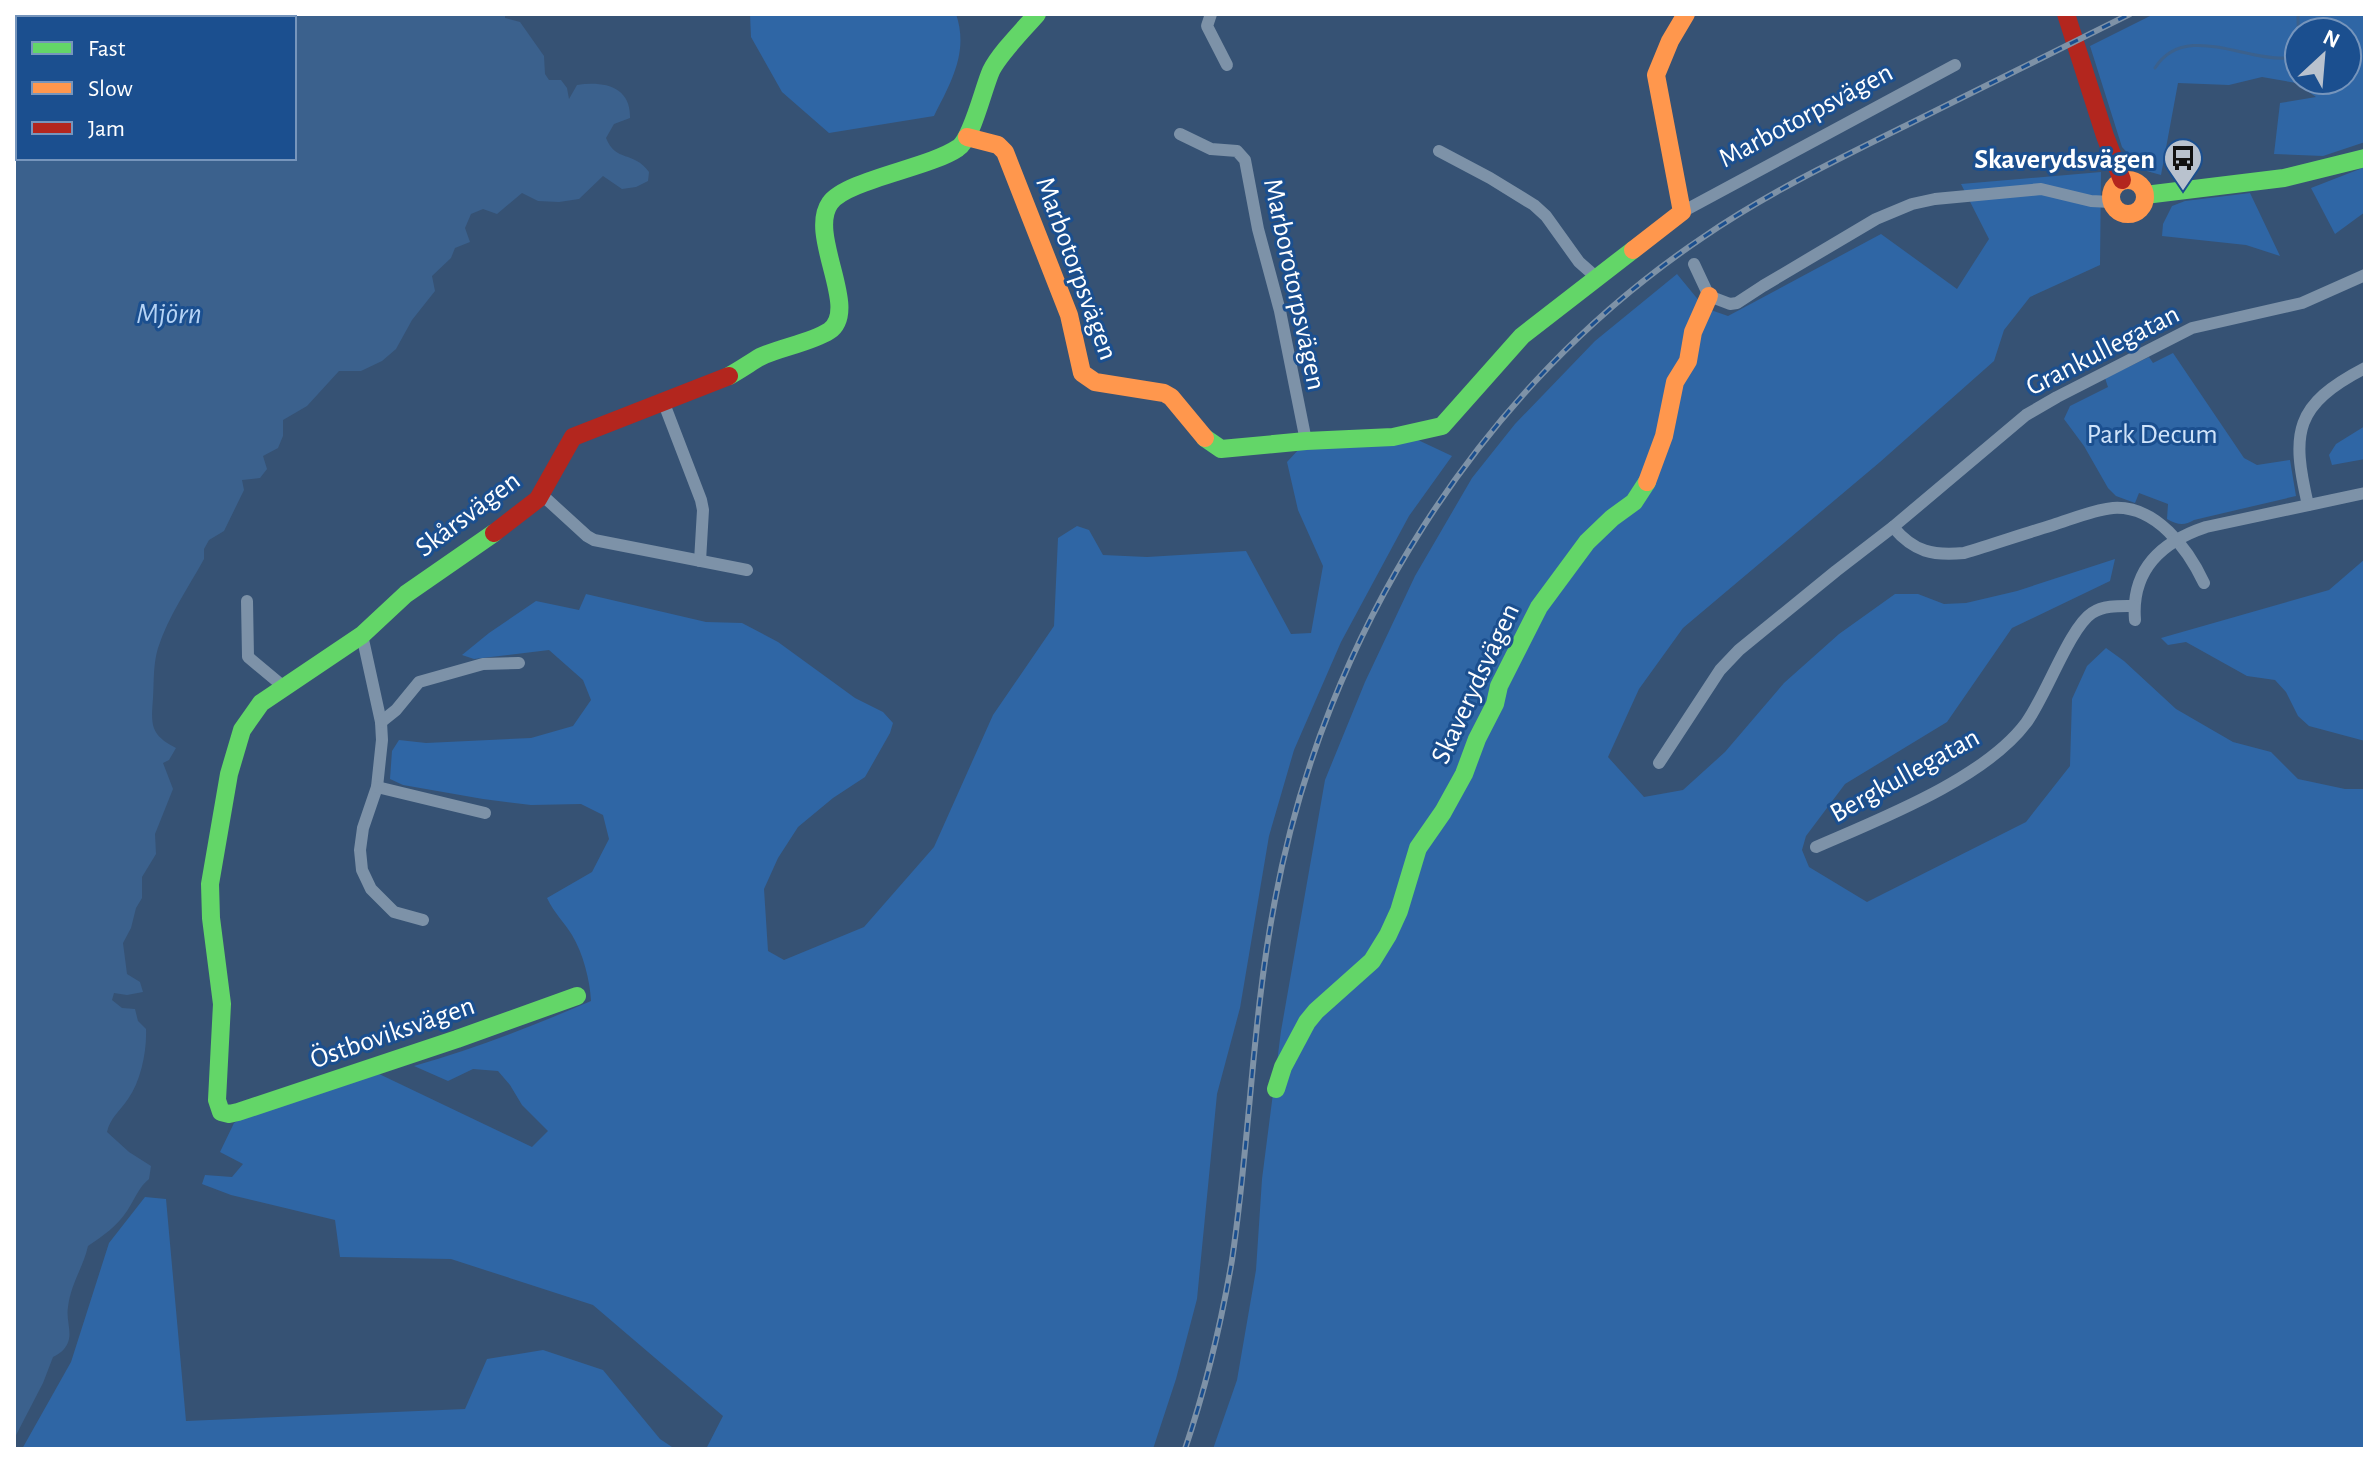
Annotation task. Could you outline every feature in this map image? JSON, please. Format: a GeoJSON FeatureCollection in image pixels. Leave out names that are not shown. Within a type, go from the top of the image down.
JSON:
{"type":"FeatureCollection","features":[{"type":"Feature","properties":{"kind":"street"},"geometry":{"type":"LineString","coordinates":[[967,137],[992,68],[1037,14]]}},
{"type":"Feature","properties":{"kind":"street"},"geometry":{"type":"LineString","coordinates":[[1211,14],[1207,26],[1227,65]]}},
{"type":"Feature","properties":{"kind":"street"},"geometry":{"type":"LineString","coordinates":[[1682,212],[1656,75],[1670,41],[1686,14]]}},
{"type":"Feature","properties":{"kind":"street"},"geometry":{"type":"LineString","coordinates":[[2066,14],[2122,180]]}},
{"type":"Feature","properties":{"kind":"street","name":"Marbotorpsvägen"},"geometry":{"type":"LineString","coordinates":[[967,137],[998,145],[1005,152],[1069,315],[1079,365],[1088,379],[1164,393],[1176,402],[1204,437],[1221,449],[1393,437],[1442,426],[1522,336],[1682,212],[1955,65]]}},
{"type":"Feature","properties":{"kind":"street","name":"Marborotorpsvägen"},"geometry":{"type":"LineString","coordinates":[[1180,134],[1211,149],[1237,151],[1245,160],[1306,441]]}},
{"type":"Feature","properties":{"kind":"street","name":"Skårsvägen"},"geometry":{"type":"LineString","coordinates":[[225,1114],[218,1107],[217,1100],[221,991],[209,895],[229,767],[238,736],[252,712],[362,635],[406,594],[485,540],[541,494],[573,437],[730,376],[761,357],[835,326],[841,312],[825,228],[826,208],[835,196],[849,189],[947,155],[962,146],[967,137]]}},
{"type":"Feature","properties":{"kind":"street"},"geometry":{"type":"LineString","coordinates":[[1439,151],[1534,205],[1546,216],[1579,262],[1596,277]]}},
{"type":"Feature","properties":{"kind":"street"},"geometry":{"type":"LineString","coordinates":[[2145,195],[2268,180],[2365,158]]}},
{"type":"Feature","properties":{"kind":"street"},"geometry":{"type":"LineString","coordinates":[[1694,264],[1709,296],[1730,304],[1737,303],[1876,219],[1924,201],[2041,189],[2091,201],[2111,202],[2120,212],[2133,213],[2141,208],[2145,195],[2137,182],[2122,180],[2112,189],[2111,202]]}},
{"type":"Feature","properties":{"kind":"street","name":"Grankullegatan"},"geometry":{"type":"LineString","coordinates":[[1659,763],[1720,670],[1739,650],[2026,415],[2192,328],[2302,303],[2365,275]]}},
{"type":"Feature","properties":{"kind":"street","name":"Skaverydsvägen"},"geometry":{"type":"LineString","coordinates":[[1276,1089],[1283,1067],[1307,1022],[1372,961],[1388,935],[1399,911],[1418,848],[1464,774],[1495,704],[1499,686],[1539,607],[1587,542],[1634,502],[1646,485],[1669,418],[1675,382],[1688,361],[1693,332],[1709,296]]}},
{"type":"Feature","properties":{"kind":"street"},"geometry":{"type":"LineString","coordinates":[[2308,505],[2298,453],[2298,438],[2304,421],[2326,391],[2365,368]]}},
{"type":"Feature","properties":{"kind":"street"},"geometry":{"type":"LineString","coordinates":[[663,401],[701,500],[700,561]]}},
{"type":"Feature","properties":{"kind":"street"},"geometry":{"type":"LineString","coordinates":[[2135,620],[2135,594],[2142,576],[2151,561],[2186,533],[2365,493]]}},
{"type":"Feature","properties":{"kind":"street"},"geometry":{"type":"LineString","coordinates":[[541,494],[594,540],[747,570]]}},
{"type":"Feature","properties":{"kind":"street"},"geometry":{"type":"LineString","coordinates":[[1893,527],[1909,544],[1923,551],[1948,555],[1964,553],[2113,508],[2135,511],[2155,520],[2175,540],[2196,566],[2204,583]]}},
{"type":"Feature","properties":{"kind":"street"},"geometry":{"type":"LineString","coordinates":[[247,601],[248,657],[284,687]]}},
{"type":"Feature","properties":{"kind":"street","name":"Bergkullegatan"},"geometry":{"type":"LineString","coordinates":[[1816,847],[1937,790],[1997,752],[2025,724],[2083,621],[2102,608],[2134,606]]}},
{"type":"Feature","properties":{"kind":"street"},"geometry":{"type":"LineString","coordinates":[[362,635],[381,722],[381,767],[363,828],[360,850],[362,870],[371,889],[394,912],[423,920]]}},
{"type":"Feature","properties":{"kind":"street"},"geometry":{"type":"LineString","coordinates":[[381,722],[396,710],[419,682],[483,664],[519,663]]}},
{"type":"Feature","properties":{"kind":"street"},"geometry":{"type":"LineString","coordinates":[[377,787],[485,813]]}},
{"type":"Feature","properties":{"kind":"street","name":"Östboviksvägen"},"geometry":{"type":"LineString","coordinates":[[225,1114],[374,1068],[577,996]]}},
{"type":"Feature","properties":{"kind":"green space"},"geometry":{"type":"Polygon","coordinates":[[[750,14],[956,14],[959,54],[952,79],[934,116],[829,133],[782,92],[751,37],[750,14]]]}},
{"type":"Feature","properties":{"kind":"green space"},"geometry":{"type":"Polygon","coordinates":[[[2154,14],[2365,14],[2365,142],[2323,156],[2274,154],[2280,103],[2315,96],[2363,96],[2363,16],[2283,16],[2283,81],[2262,77],[2229,85],[2178,83],[2161,175],[2143,170],[2122,147],[2090,46],[2154,14]]]}},
{"type":"Feature","properties":{"kind":"green space"},"geometry":{"type":"Polygon","coordinates":[[[2365,167],[2365,212],[2335,234],[2311,188],[2365,167]]]}},
{"type":"Feature","properties":{"kind":"green space"},"geometry":{"type":"Polygon","coordinates":[[[2101,172],[2100,265],[2030,297],[2004,330],[1994,361],[1683,628],[1639,689],[1608,757],[1644,797],[1683,790],[1725,752],[1784,683],[1839,634],[1895,594],[1918,594],[1944,604],[1966,603],[2017,591],[2115,559],[2110,581],[2012,628],[1947,722],[1845,784],[1806,836],[1802,850],[1809,867],[1867,902],[2026,822],[2070,766],[2072,699],[2087,666],[2106,648],[2176,709],[2233,742],[2271,752],[2298,779],[2345,789],[2365,789],[2365,1449],[1213,1449],[1237,1380],[1256,1270],[1262,1179],[1281,1031],[1325,780],[1365,682],[1415,576],[1472,478],[1515,424],[1595,341],[1677,274],[1705,308],[1728,316],[1881,234],[1957,289],[1989,239],[1961,184],[2101,172]]]}},
{"type":"Feature","properties":{"kind":"green space"},"geometry":{"type":"Polygon","coordinates":[[[2250,193],[2280,256],[2246,245],[2162,236],[2163,224],[2172,206],[2185,201],[2250,193]]]}},
{"type":"Feature","properties":{"kind":"green space","name":"Park Decum"},"geometry":{"type":"Polygon","coordinates":[[[2173,353],[2244,458],[2257,465],[2290,460],[2296,496],[2181,524],[2167,519],[2168,504],[2139,493],[2135,503],[2116,496],[2108,488],[2064,419],[2070,406],[2108,387],[2105,378],[2149,357],[2153,363],[2173,353]]]}},
{"type":"Feature","properties":{"kind":"green space"},"geometry":{"type":"Polygon","coordinates":[[[2365,426],[2365,459],[2332,465],[2329,455],[2336,444],[2365,426]]]}},
{"type":"Feature","properties":{"kind":"green space"},"geometry":{"type":"Polygon","coordinates":[[[1418,440],[1452,456],[1409,516],[1341,642],[1294,750],[1269,836],[1240,1008],[1217,1094],[1197,1299],[1153,1449],[706,1449],[723,1416],[593,1305],[451,1259],[340,1257],[335,1220],[231,1195],[202,1184],[205,1175],[232,1177],[243,1164],[220,1152],[234,1123],[377,1073],[532,1147],[548,1131],[522,1105],[498,1071],[473,1069],[448,1081],[414,1066],[504,1036],[591,1001],[579,950],[547,898],[592,872],[609,839],[603,815],[581,804],[531,805],[483,799],[403,785],[390,779],[392,751],[399,740],[426,743],[531,738],[573,726],[591,700],[583,680],[549,650],[474,659],[462,655],[536,601],[579,610],[586,594],[706,622],[742,623],[778,642],[855,698],[883,712],[893,723],[865,777],[798,827],[778,858],[764,889],[768,951],[784,960],[864,927],[934,847],[993,715],[1054,626],[1058,538],[1077,526],[1089,530],[1103,555],[1147,557],[1246,551],[1291,634],[1311,633],[1323,566],[1298,510],[1287,462],[1299,449],[1418,440]]]}},
{"type":"Feature","properties":{"kind":"green space"},"geometry":{"type":"Polygon","coordinates":[[[2365,559],[2365,741],[2309,726],[2298,716],[2286,692],[2275,680],[2247,676],[2186,642],[2168,645],[2161,638],[2329,590],[2365,559]]]}},
{"type":"Feature","properties":{"kind":"green space"},"geometry":{"type":"Polygon","coordinates":[[[145,1197],[166,1199],[186,1421],[465,1409],[487,1359],[543,1350],[603,1370],[660,1439],[675,1449],[22,1449],[71,1362],[109,1243],[145,1197]]]}},
{"type":"Feature","properties":{"kind":"water","name":"Mjörn"},"geometry":{"type":"Polygon","coordinates":[[[14,14],[505,14],[505,18],[520,22],[544,56],[545,74],[549,80],[561,80],[567,88],[569,99],[577,85],[605,85],[621,92],[629,107],[630,118],[614,124],[606,138],[615,151],[643,165],[649,172],[648,181],[622,189],[603,176],[579,199],[538,201],[522,193],[497,214],[483,209],[471,214],[465,228],[470,242],[455,248],[451,258],[432,276],[435,291],[412,320],[396,349],[382,361],[361,371],[339,371],[307,406],[283,420],[283,436],[278,448],[263,456],[267,469],[260,478],[242,480],[244,490],[224,531],[209,540],[204,549],[204,559],[167,625],[155,661],[154,728],[161,738],[176,748],[169,760],[163,763],[173,789],[155,834],[156,854],[142,877],[142,898],[123,943],[127,974],[140,982],[143,992],[127,995],[114,993],[112,1000],[122,1008],[135,1009],[138,1021],[146,1029],[146,1038],[136,1084],[107,1132],[151,1166],[149,1179],[119,1222],[88,1246],[70,1298],[68,1342],[53,1357],[14,1439],[14,14]]]}},
{"type":"Feature","properties":{"kind":"waterway"},"geometry":{"type":"LineString","coordinates":[[2155,68],[2167,54],[2182,47],[2198,45],[2286,58],[2296,43],[2298,14]]}},
{"type":"Feature","properties":{"kind":"railway"},"geometry":{"type":"LineString","coordinates":[[1185,1449],[1212,1355],[1232,1260],[1267,945],[1298,802],[1331,707],[1373,615],[1423,527],[1482,444],[1548,368],[1622,299],[1702,238],[1776,192],[1827,165],[2130,14]]}},
{"type":"Feature","properties":{"kind":"traffic: fast"},"geometry":{"type":"LineString","coordinates":[[729,376],[760,357],[829,331],[837,321],[839,307],[825,234],[825,217],[830,203],[853,188],[928,162],[958,148],[968,135],[995,64],[1037,14]]}},
{"type":"Feature","properties":{"kind":"traffic: fast"},"geometry":{"type":"LineString","coordinates":[[2145,195],[2284,178],[2365,158]]}},
{"type":"Feature","properties":{"kind":"traffic: fast"},"geometry":{"type":"LineString","coordinates":[[1205,438],[1221,449],[1393,437],[1442,426],[1522,336],[1633,250]]}},
{"type":"Feature","properties":{"kind":"traffic: fast"},"geometry":{"type":"LineString","coordinates":[[1276,1089],[1283,1067],[1307,1022],[1372,961],[1388,935],[1399,911],[1418,848],[1464,774],[1495,704],[1499,686],[1539,607],[1587,542],[1634,502],[1647,482]]}},
{"type":"Feature","properties":{"kind":"traffic: fast"},"geometry":{"type":"LineString","coordinates":[[494,533],[406,594],[362,635],[261,703],[242,730],[229,774],[210,884],[222,1004],[217,1100],[221,1112],[238,1112],[577,996]]}},
{"type":"Feature","properties":{"kind":"traffic: slow"},"geometry":{"type":"LineString","coordinates":[[1633,250],[1682,212],[1656,75],[1670,41],[1686,14]]}},
{"type":"Feature","properties":{"kind":"traffic: slow"},"geometry":{"type":"LineString","coordinates":[[967,137],[998,145],[1005,152],[1069,315],[1082,373],[1095,382],[1164,393],[1171,397],[1205,438]]}},
{"type":"Feature","properties":{"kind":"traffic: slow"},"geometry":{"type":"LineString","coordinates":[[2128,180],[2140,185],[2145,197],[2140,209],[2128,214],[2116,209],[2111,197],[2116,185],[2128,180]]}},
{"type":"Feature","properties":{"kind":"traffic: slow"},"geometry":{"type":"LineString","coordinates":[[1647,482],[1664,436],[1675,382],[1688,361],[1693,332],[1709,296]]}},
{"type":"Feature","properties":{"kind":"traffic: jam"},"geometry":{"type":"LineString","coordinates":[[2066,14],[2122,180]]}},
{"type":"Feature","properties":{"kind":"traffic: jam"},"geometry":{"type":"LineString","coordinates":[[494,533],[538,499],[573,437],[729,376]]}},
{"type":"Feature","properties":{"kind":"place","name":"Skaverydsvägen"},"geometry":{"type":"Point","coordinates":[2183,192]}}]}
